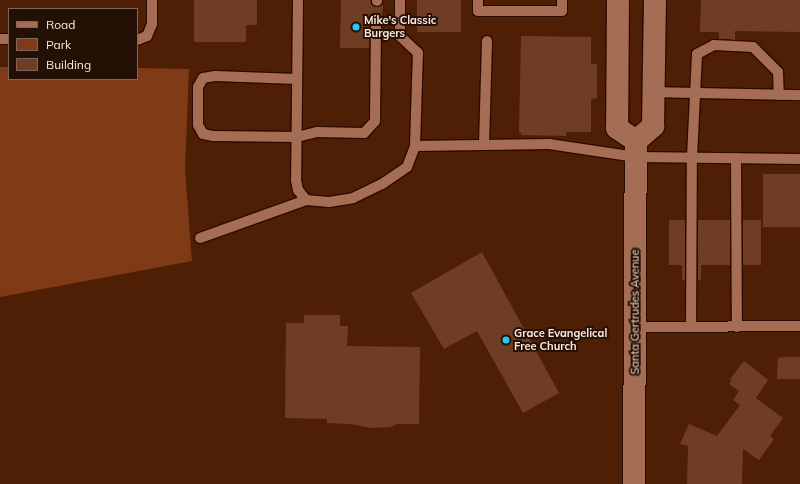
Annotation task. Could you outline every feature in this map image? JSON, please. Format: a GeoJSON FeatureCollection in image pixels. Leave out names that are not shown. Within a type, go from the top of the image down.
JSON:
{"type":"FeatureCollection","features":[{"type":"Feature","properties":{"kind":"main road"},"geometry":{"type":"LineString","coordinates":[[618,0],[617,128],[636,149],[653,126],[655,0]]}},
{"type":"Feature","properties":{"kind":"main road","name":"Santa Gertrudes Avenue"},"geometry":{"type":"LineString","coordinates":[[634,484],[636,149]]}},
{"type":"Feature","properties":{"kind":"lane"},"geometry":{"type":"LineString","coordinates":[[138,40],[146,36],[152,24],[152,0]]}},
{"type":"Feature","properties":{"kind":"lane"},"geometry":{"type":"LineString","coordinates":[[298,0],[296,180],[298,190],[306,200]]}},
{"type":"Feature","properties":{"kind":"lane"},"geometry":{"type":"LineString","coordinates":[[200,238],[306,200],[329,202],[353,198],[382,184],[407,167],[414,146],[418,53],[400,36],[400,0]]}},
{"type":"Feature","properties":{"kind":"lane"},"geometry":{"type":"LineString","coordinates":[[478,0],[478,11],[562,11],[562,0]]}},
{"type":"Feature","properties":{"kind":"lane"},"geometry":{"type":"LineString","coordinates":[[297,79],[215,76],[203,78],[198,86],[198,125],[203,134],[213,136],[297,137],[317,132],[364,133],[375,121],[376,20]]}},
{"type":"Feature","properties":{"kind":"lane"},"geometry":{"type":"LineString","coordinates":[[484,144],[487,41]]}},
{"type":"Feature","properties":{"kind":"lane"},"geometry":{"type":"LineString","coordinates":[[691,327],[692,157],[697,54],[714,46],[754,48],[778,72],[778,95]]}},
{"type":"Feature","properties":{"kind":"lane"},"geometry":{"type":"LineString","coordinates":[[654,92],[800,95]]}},
{"type":"Feature","properties":{"kind":"lane"},"geometry":{"type":"LineString","coordinates":[[414,146],[550,144],[636,149],[692,157],[800,159]]}},
{"type":"Feature","properties":{"kind":"lane"},"geometry":{"type":"LineString","coordinates":[[736,158],[737,326]]}},
{"type":"Feature","properties":{"kind":"lane"},"geometry":{"type":"LineString","coordinates":[[635,327],[800,326]]}},
{"type":"Feature","properties":{"kind":"green space"},"geometry":{"type":"Polygon","coordinates":[[[0,67],[8,67],[8,80],[138,80],[138,68],[189,69],[185,170],[192,261],[0,297],[0,67]]]}},
{"type":"Feature","properties":{"kind":"building"},"geometry":{"type":"Polygon","coordinates":[[[194,0],[257,0],[257,25],[246,25],[246,42],[194,42],[194,0]]]}},
{"type":"Feature","properties":{"kind":"building","name":"Mike's Classic Burgers"},"geometry":{"type":"Polygon","coordinates":[[[341,0],[370,0],[372,5],[377,7],[383,3],[382,20],[381,16],[376,14],[370,17],[369,48],[340,48],[341,0]]]}},
{"type":"Feature","properties":{"kind":"building"},"geometry":{"type":"Polygon","coordinates":[[[417,0],[461,0],[461,32],[417,32],[417,0]]]}},
{"type":"Feature","properties":{"kind":"building"},"geometry":{"type":"Polygon","coordinates":[[[701,0],[800,0],[800,32],[735,31],[735,40],[719,39],[719,32],[700,32],[701,0]]]}},
{"type":"Feature","properties":{"kind":"building"},"geometry":{"type":"Polygon","coordinates":[[[521,36],[591,37],[591,64],[597,64],[597,98],[591,99],[591,132],[566,132],[566,136],[521,135],[521,132],[519,132],[521,36]]]}},
{"type":"Feature","properties":{"kind":"building"},"geometry":{"type":"Polygon","coordinates":[[[763,174],[800,174],[800,227],[763,227],[763,174]]]}},
{"type":"Feature","properties":{"kind":"building"},"geometry":{"type":"Polygon","coordinates":[[[669,220],[685,220],[685,280],[682,280],[682,265],[669,265],[669,220]]]}},
{"type":"Feature","properties":{"kind":"building"},"geometry":{"type":"Polygon","coordinates":[[[698,220],[730,220],[730,265],[701,265],[701,280],[698,280],[698,220]]]}},
{"type":"Feature","properties":{"kind":"building"},"geometry":{"type":"Polygon","coordinates":[[[743,220],[761,220],[761,265],[743,265],[743,220]]]}},
{"type":"Feature","properties":{"kind":"building","name":"Grace Evangelical Free Church"},"geometry":{"type":"Polygon","coordinates":[[[482,252],[559,393],[523,413],[477,331],[444,349],[411,293],[482,252]]]}},
{"type":"Feature","properties":{"kind":"building"},"geometry":{"type":"Polygon","coordinates":[[[304,315],[340,315],[340,326],[348,326],[347,346],[420,347],[419,424],[397,424],[390,427],[372,428],[350,424],[327,423],[327,419],[285,418],[286,323],[304,323],[304,315]]]}},
{"type":"Feature","properties":{"kind":"building"},"geometry":{"type":"Polygon","coordinates":[[[800,357],[800,379],[777,379],[778,358],[800,357]]]}},
{"type":"Feature","properties":{"kind":"building"},"geometry":{"type":"Polygon","coordinates":[[[744,361],[768,380],[756,398],[783,418],[770,436],[774,439],[759,460],[743,449],[742,484],[687,484],[688,446],[680,444],[689,424],[717,436],[740,405],[733,400],[739,391],[729,384],[732,380],[730,379],[744,361]]]}},
{"type":"Feature","properties":{"kind":"place","name":"Mike's Classic Burgers"},"geometry":{"type":"Point","coordinates":[356,27]}},
{"type":"Feature","properties":{"kind":"place","name":"Grace Evangelical Free Church"},"geometry":{"type":"Point","coordinates":[506,340]}}]}
